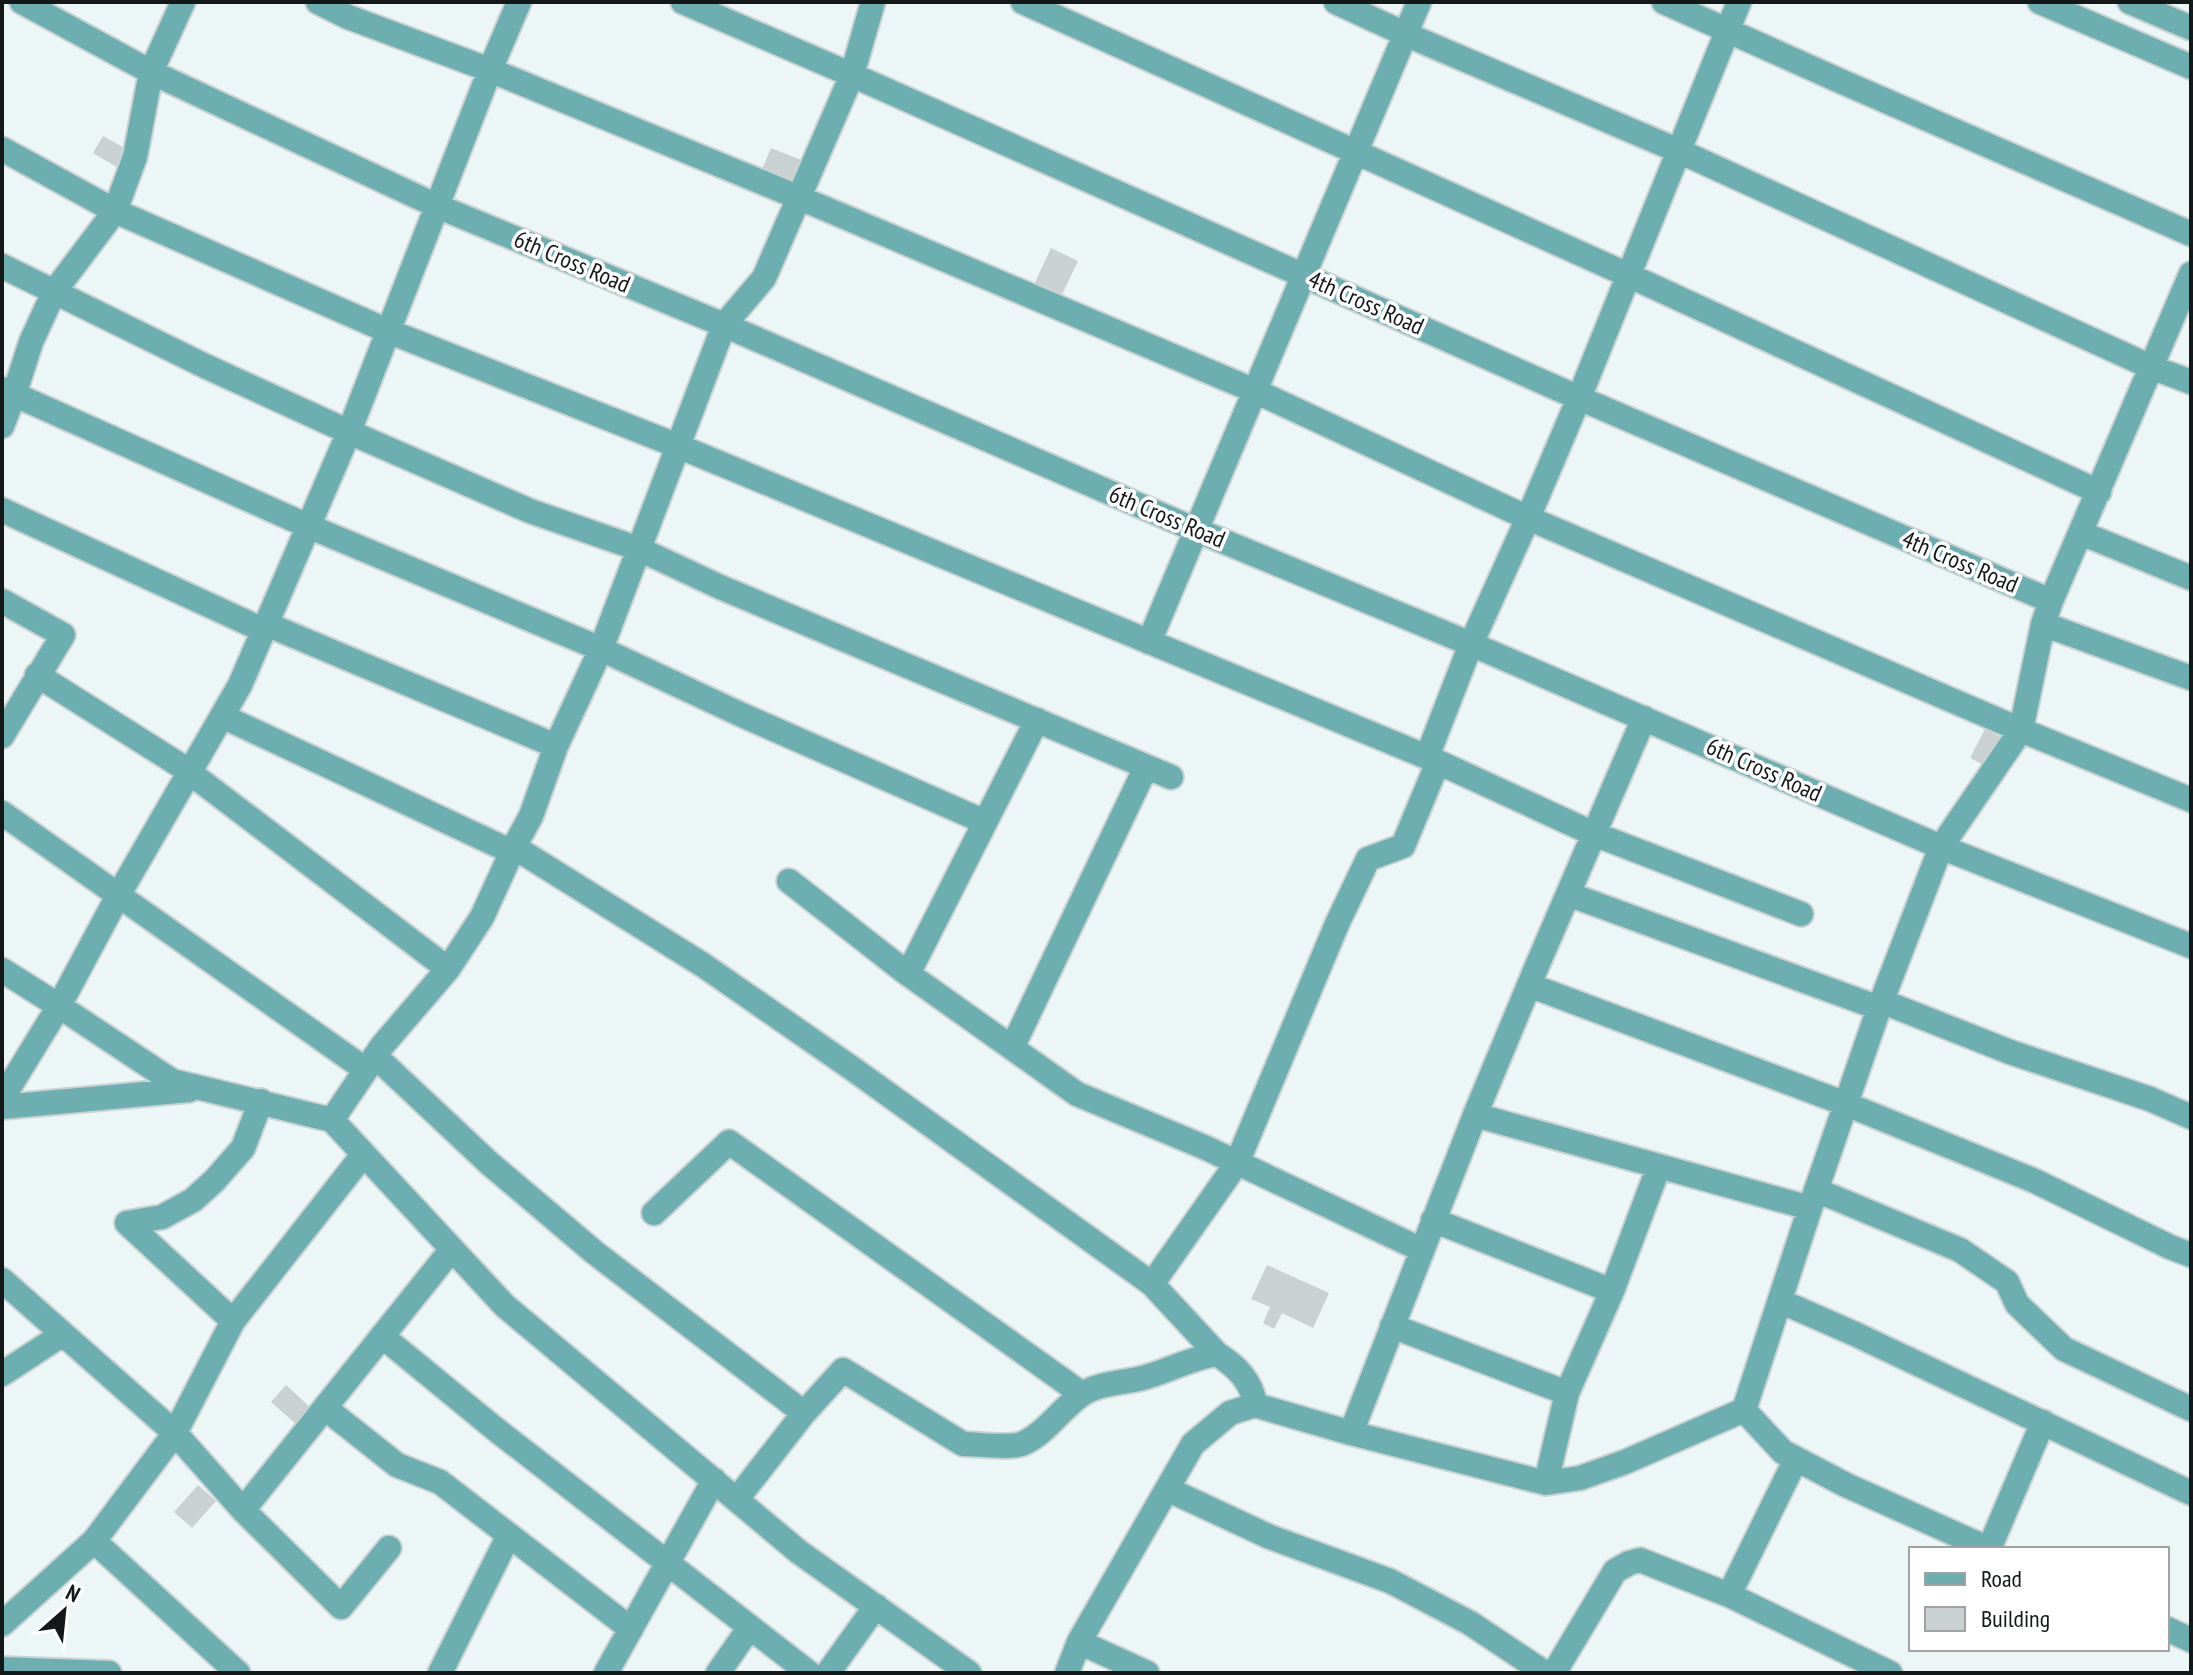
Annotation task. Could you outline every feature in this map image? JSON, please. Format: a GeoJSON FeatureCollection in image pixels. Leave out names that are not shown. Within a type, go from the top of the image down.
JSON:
{"type":"FeatureCollection","features":[{"type":"Feature","properties":{"kind":"street","name":"6th Cross Road"},"geometry":{"type":"LineString","coordinates":[[22,2],[151,72],[437,206],[724,325],[1941,847],[2191,946]]}},
{"type":"Feature","properties":{"kind":"street"},"geometry":{"type":"LineString","coordinates":[[2,426],[8,392],[54,292],[115,211],[135,157],[151,72],[183,2]]}},
{"type":"Feature","properties":{"kind":"street"},"geometry":{"type":"LineString","coordinates":[[318,2],[348,17],[490,70],[800,198],[1255,391],[1528,518],[2191,800]]}},
{"type":"Feature","properties":{"kind":"street"},"geometry":{"type":"LineString","coordinates":[[2,1099],[59,1006],[119,894],[240,685],[349,432],[519,2]]}},
{"type":"Feature","properties":{"kind":"street","name":"4th Cross Road"},"geometry":{"type":"LineString","coordinates":[[683,2],[1579,398],[2051,601]]}},
{"type":"Feature","properties":{"kind":"street"},"geometry":{"type":"LineString","coordinates":[[332,1120],[370,1063],[448,969],[482,917],[531,816],[556,746],[601,649],[724,325],[764,278],[852,75],[873,2]]}},
{"type":"Feature","properties":{"kind":"street"},"geometry":{"type":"LineString","coordinates":[[1023,2],[2099,492]]}},
{"type":"Feature","properties":{"kind":"street"},"geometry":{"type":"LineString","coordinates":[[1336,2],[1679,151],[2151,367],[2191,382]]}},
{"type":"Feature","properties":{"kind":"street"},"geometry":{"type":"LineString","coordinates":[[1149,642],[1419,2]]}},
{"type":"Feature","properties":{"kind":"street"},"geometry":{"type":"LineString","coordinates":[[1664,2],[2191,234]]}},
{"type":"Feature","properties":{"kind":"street"},"geometry":{"type":"LineString","coordinates":[[1152,1284],[1237,1163],[1337,924],[1368,859],[1403,846],[1471,644],[1579,398],[1739,2]]}},
{"type":"Feature","properties":{"kind":"street"},"geometry":{"type":"LineString","coordinates":[[2040,2],[2191,67]]}},
{"type":"Feature","properties":{"kind":"street"},"geometry":{"type":"LineString","coordinates":[[2130,2],[2191,28]]}},
{"type":"Feature","properties":{"kind":"street"},"geometry":{"type":"LineString","coordinates":[[2,149],[115,211],[388,331],[678,446],[1433,760],[1594,834],[1801,914]]}},
{"type":"Feature","properties":{"kind":"street"},"geometry":{"type":"LineString","coordinates":[[2,266],[205,366],[349,432],[530,511],[639,549],[720,587],[1171,777]]}},
{"type":"Feature","properties":{"kind":"street"},"geometry":{"type":"LineString","coordinates":[[1067,1673],[1079,1642],[1193,1444],[1230,1413],[1255,1405],[1546,1483],[1580,1478],[1625,1462],[1744,1410],[1880,1005],[1941,847],[2021,730],[2043,624],[2051,601],[2191,274]]}},
{"type":"Feature","properties":{"kind":"street"},"geometry":{"type":"LineString","coordinates":[[8,392],[308,526],[601,649],[985,822]]}},
{"type":"Feature","properties":{"kind":"street"},"geometry":{"type":"LineString","coordinates":[[2,510],[264,627],[556,746]]}},
{"type":"Feature","properties":{"kind":"street"},"geometry":{"type":"LineString","coordinates":[[2081,533],[2191,578]]}},
{"type":"Feature","properties":{"kind":"street"},"geometry":{"type":"LineString","coordinates":[[2,601],[63,635],[2,736]]}},
{"type":"Feature","properties":{"kind":"street"},"geometry":{"type":"LineString","coordinates":[[2043,624],[2191,678]]}},
{"type":"Feature","properties":{"kind":"street"},"geometry":{"type":"LineString","coordinates":[[37,675],[189,771],[448,969]]}},
{"type":"Feature","properties":{"kind":"street"},"geometry":{"type":"LineString","coordinates":[[222,716],[513,849],[715,974],[1152,1284],[1217,1354],[1237,1367],[1254,1394],[1255,1405]]}},
{"type":"Feature","properties":{"kind":"street"},"geometry":{"type":"LineString","coordinates":[[1351,1433],[1475,1115],[1644,718]]}},
{"type":"Feature","properties":{"kind":"street"},"geometry":{"type":"LineString","coordinates":[[908,974],[1037,720]]}},
{"type":"Feature","properties":{"kind":"street"},"geometry":{"type":"LineString","coordinates":[[1012,1048],[1146,767]]}},
{"type":"Feature","properties":{"kind":"street"},"geometry":{"type":"LineString","coordinates":[[2,813],[370,1063],[594,1252],[804,1413]]}},
{"type":"Feature","properties":{"kind":"street"},"geometry":{"type":"LineString","coordinates":[[789,881],[908,974],[1077,1094],[1237,1163],[1422,1250]]}},
{"type":"Feature","properties":{"kind":"street"},"geometry":{"type":"LineString","coordinates":[[1568,894],[2150,1099],[2191,1117]]}},
{"type":"Feature","properties":{"kind":"street"},"geometry":{"type":"LineString","coordinates":[[2,970],[172,1081],[332,1120],[505,1306],[799,1552],[969,1673]]}},
{"type":"Feature","properties":{"kind":"street"},"geometry":{"type":"LineString","coordinates":[[1529,985],[1846,1104],[2035,1181],[2191,1255]]}},
{"type":"Feature","properties":{"kind":"street"},"geometry":{"type":"LineString","coordinates":[[2,1107],[203,1088]]}},
{"type":"Feature","properties":{"kind":"street"},"geometry":{"type":"LineString","coordinates":[[233,1321],[127,1223],[162,1217],[193,1200],[214,1181],[243,1148],[261,1101]]}},
{"type":"Feature","properties":{"kind":"street"},"geometry":{"type":"LineString","coordinates":[[1475,1115],[1659,1166],[1813,1199],[1960,1250],[2007,1282],[2017,1304],[2064,1349],[2191,1409]]}},
{"type":"Feature","properties":{"kind":"street"},"geometry":{"type":"LineString","coordinates":[[654,1213],[729,1142],[1082,1394]]}},
{"type":"Feature","properties":{"kind":"street"},"geometry":{"type":"LineString","coordinates":[[2,1624],[94,1541],[175,1433],[233,1321],[363,1155]]}},
{"type":"Feature","properties":{"kind":"street"},"geometry":{"type":"LineString","coordinates":[[1546,1483],[1567,1393],[1612,1291],[1659,1166]]}},
{"type":"Feature","properties":{"kind":"street"},"geometry":{"type":"LineString","coordinates":[[1433,1220],[1612,1291]]}},
{"type":"Feature","properties":{"kind":"street"},"geometry":{"type":"LineString","coordinates":[[243,1510],[452,1249]]}},
{"type":"Feature","properties":{"kind":"street"},"geometry":{"type":"LineString","coordinates":[[2,1280],[175,1433],[243,1510],[341,1607],[389,1548]]}},
{"type":"Feature","properties":{"kind":"street"},"geometry":{"type":"LineString","coordinates":[[1780,1301],[2191,1493]]}},
{"type":"Feature","properties":{"kind":"street"},"geometry":{"type":"LineString","coordinates":[[1392,1326],[1567,1393]]}},
{"type":"Feature","properties":{"kind":"street"},"geometry":{"type":"LineString","coordinates":[[2,1374],[63,1334]]}},
{"type":"Feature","properties":{"kind":"street"},"geometry":{"type":"LineString","coordinates":[[382,1336],[494,1428],[809,1673]]}},
{"type":"Feature","properties":{"kind":"street"},"geometry":{"type":"LineString","coordinates":[[737,1499],[804,1413],[843,1370],[963,1444],[1007,1446],[1022,1444],[1044,1430],[1082,1394],[1148,1376],[1201,1356],[1217,1354]]}},
{"type":"Feature","properties":{"kind":"street"},"geometry":{"type":"LineString","coordinates":[[325,1408],[397,1465],[440,1482],[631,1629]]}},
{"type":"Feature","properties":{"kind":"street"},"geometry":{"type":"LineString","coordinates":[[1744,1410],[1783,1452],[1846,1485],[1985,1547]]}},
{"type":"Feature","properties":{"kind":"street"},"geometry":{"type":"LineString","coordinates":[[1990,1547],[2043,1422]]}},
{"type":"Feature","properties":{"kind":"street"},"geometry":{"type":"LineString","coordinates":[[1729,1595],[1796,1459]]}},
{"type":"Feature","properties":{"kind":"street"},"geometry":{"type":"LineString","coordinates":[[606,1673],[714,1480]]}},
{"type":"Feature","properties":{"kind":"street"},"geometry":{"type":"LineString","coordinates":[[1167,1489],[1270,1537],[1390,1581],[1470,1623],[1545,1673]]}},
{"type":"Feature","properties":{"kind":"street"},"geometry":{"type":"LineString","coordinates":[[440,1673],[509,1535]]}},
{"type":"Feature","properties":{"kind":"street"},"geometry":{"type":"LineString","coordinates":[[94,1541],[238,1673]]}},
{"type":"Feature","properties":{"kind":"street"},"geometry":{"type":"LineString","coordinates":[[1554,1673],[1615,1571],[1640,1560],[1729,1595],[1890,1673]]}},
{"type":"Feature","properties":{"kind":"street"},"geometry":{"type":"LineString","coordinates":[[828,1673],[876,1606]]}},
{"type":"Feature","properties":{"kind":"street"},"geometry":{"type":"LineString","coordinates":[[718,1673],[750,1627]]}},
{"type":"Feature","properties":{"kind":"street"},"geometry":{"type":"LineString","coordinates":[[2169,1630],[2191,1640]]}},
{"type":"Feature","properties":{"kind":"street"},"geometry":{"type":"LineString","coordinates":[[1079,1642],[1147,1673]]}},
{"type":"Feature","properties":{"kind":"street"},"geometry":{"type":"LineString","coordinates":[[2,1669],[109,1673]]}},
{"type":"Feature","properties":{"kind":"building"},"geometry":{"type":"Polygon","coordinates":[[[103,136],[130,151],[120,169],[93,153],[103,136]]]}},
{"type":"Feature","properties":{"kind":"building"},"geometry":{"type":"Polygon","coordinates":[[[771,148],[804,161],[793,187],[760,174],[771,148]]]}},
{"type":"Feature","properties":{"kind":"building"},"geometry":{"type":"Polygon","coordinates":[[[1051,248],[1078,261],[1058,303],[1031,291],[1051,248]]]}},
{"type":"Feature","properties":{"kind":"building"},"geometry":{"type":"Polygon","coordinates":[[[1985,729],[2006,740],[1991,769],[1970,758],[1985,729]]]}},
{"type":"Feature","properties":{"kind":"building"},"geometry":{"type":"Polygon","coordinates":[[[1267,1265],[1329,1293],[1313,1328],[1282,1313],[1274,1329],[1263,1323],[1270,1307],[1251,1299],[1267,1265]]]}},
{"type":"Feature","properties":{"kind":"building"},"geometry":{"type":"Polygon","coordinates":[[[286,1385],[312,1409],[297,1425],[271,1402],[286,1385]]]}},
{"type":"Feature","properties":{"kind":"building"},"geometry":{"type":"Polygon","coordinates":[[[198,1485],[216,1501],[192,1528],[174,1512],[198,1485]]]}}]}
